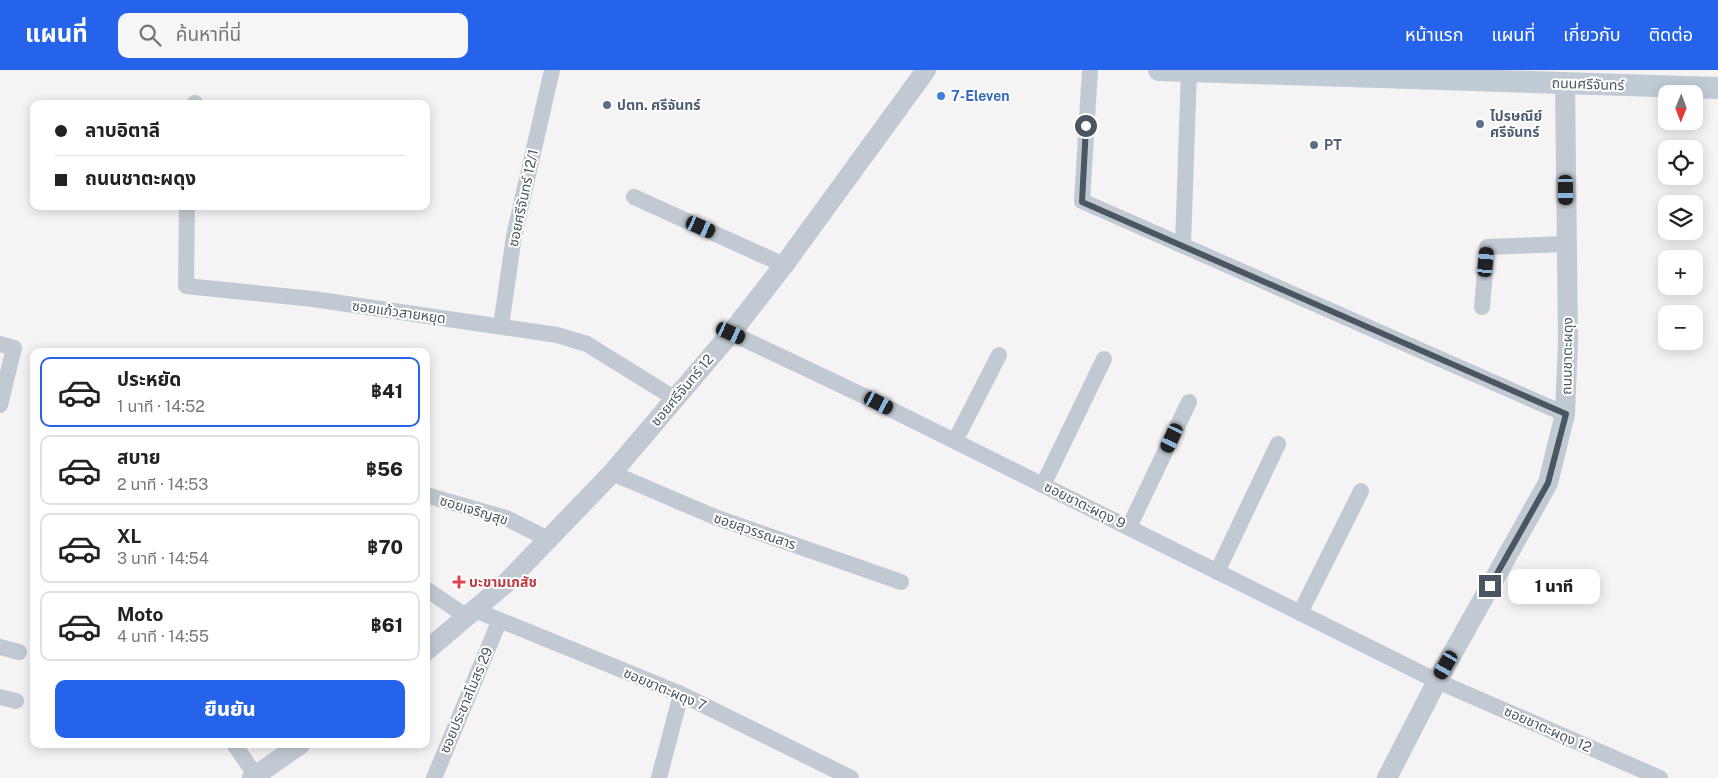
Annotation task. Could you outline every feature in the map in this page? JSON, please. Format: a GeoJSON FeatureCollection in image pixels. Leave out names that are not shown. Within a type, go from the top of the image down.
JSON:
{"type":"FeatureCollection","features":[{"type":"Feature","properties":{"kind":"main road","name":"ถนนศรีจันทร์"},"geometry":{"type":"LineString","coordinates":[[1159,70],[1566,77],[1718,88]]}},
{"type":"Feature","properties":{"kind":"street","name":"ซอยศรีจันทร์ 12/1"},"geometry":{"type":"LineString","coordinates":[[502,326],[514,236],[552,70]]}},
{"type":"Feature","properties":{"kind":"street","name":"ซอยศรีจันทร์ 12"},"geometry":{"type":"LineString","coordinates":[[430,647],[505,584],[612,473],[731,333],[926,70]]}},
{"type":"Feature","properties":{"kind":"street"},"geometry":{"type":"LineString","coordinates":[[1090,70],[1082,202],[1566,414]]}},
{"type":"Feature","properties":{"kind":"street"},"geometry":{"type":"LineString","coordinates":[[1183,246],[1189,71]]}},
{"type":"Feature","properties":{"kind":"street","name":"ถนนชาตะผดุง"},"geometry":{"type":"LineString","coordinates":[[1387,778],[1437,680],[1548,483],[1566,414],[1568,343],[1566,77]]}},
{"type":"Feature","properties":{"kind":"street"},"geometry":{"type":"LineString","coordinates":[[634,197],[784,264]]}},
{"type":"Feature","properties":{"kind":"street","name":"ซอยแก้วสายหยุด"},"geometry":{"type":"LineString","coordinates":[[187,210],[186,286],[313,300],[557,335],[587,344],[674,398]]}},
{"type":"Feature","properties":{"kind":"street"},"geometry":{"type":"LineString","coordinates":[[1482,307],[1487,247],[1567,244]]}},
{"type":"Feature","properties":{"kind":"street","name":"ซอยชาตะผดุง 9"},"geometry":{"type":"LineString","coordinates":[[731,333],[955,441],[1437,680]]}},
{"type":"Feature","properties":{"kind":"street"},"geometry":{"type":"LineString","coordinates":[[0,344],[14,348],[0,406]]}},
{"type":"Feature","properties":{"kind":"street"},"geometry":{"type":"LineString","coordinates":[[955,441],[998,355]]}},
{"type":"Feature","properties":{"kind":"street"},"geometry":{"type":"LineString","coordinates":[[1043,485],[1104,359]]}},
{"type":"Feature","properties":{"kind":"street"},"geometry":{"type":"LineString","coordinates":[[1129,527],[1189,402]]}},
{"type":"Feature","properties":{"kind":"street"},"geometry":{"type":"LineString","coordinates":[[1218,572],[1278,444]]}},
{"type":"Feature","properties":{"kind":"street","name":"ซอยสุวรรณสาร"},"geometry":{"type":"LineString","coordinates":[[612,473],[715,517],[901,582]]}},
{"type":"Feature","properties":{"kind":"street"},"geometry":{"type":"LineString","coordinates":[[1300,613],[1361,491]]}},
{"type":"Feature","properties":{"kind":"street","name":"ซอยเจริญสุข"},"geometry":{"type":"LineString","coordinates":[[430,496],[506,518],[548,539]]}},
{"type":"Feature","properties":{"kind":"street","name":"ซอยชาตะผดุง 7"},"geometry":{"type":"LineString","coordinates":[[430,590],[471,614],[499,622],[680,694],[851,778]]}},
{"type":"Feature","properties":{"kind":"street","name":"ซอยประชาสโมสร 29"},"geometry":{"type":"LineString","coordinates":[[434,778],[499,622]]}},
{"type":"Feature","properties":{"kind":"street"},"geometry":{"type":"LineString","coordinates":[[0,647],[19,652]]}},
{"type":"Feature","properties":{"kind":"street","name":"ซอยชาตะผดุง 12"},"geometry":{"type":"LineString","coordinates":[[1437,680],[1660,778]]}},
{"type":"Feature","properties":{"kind":"street"},"geometry":{"type":"LineString","coordinates":[[659,778],[680,694]]}},
{"type":"Feature","properties":{"kind":"street"},"geometry":{"type":"LineString","coordinates":[[0,697],[16,701]]}},
{"type":"Feature","properties":{"kind":"street"},"geometry":{"type":"LineString","coordinates":[[236,748],[254,777],[295,748]]}},
{"type":"Feature","properties":{"kind":"place","name":"7-Eleven"},"geometry":{"type":"Point","coordinates":[941,96]}},
{"type":"Feature","properties":{"kind":"place","name":"ปตท. ศรีจันทร์"},"geometry":{"type":"Point","coordinates":[607,105]}},
{"type":"Feature","properties":{"kind":"place","name":"ไปรษณีย์ ศรีจันทร์"},"geometry":{"type":"Point","coordinates":[1480,124]}},
{"type":"Feature","properties":{"kind":"place","name":"PT"},"geometry":{"type":"Point","coordinates":[1314,145]}},
{"type":"Feature","properties":{"kind":"place","name":"บะขามเภสัช"},"geometry":{"type":"Point","coordinates":[459,582]}},
{"type":"Feature","properties":{"kind":"route"},"geometry":{"type":"LineString","coordinates":[[1086,126],[1082,202],[1566,414],[1548,483],[1490,586]]}}]}
